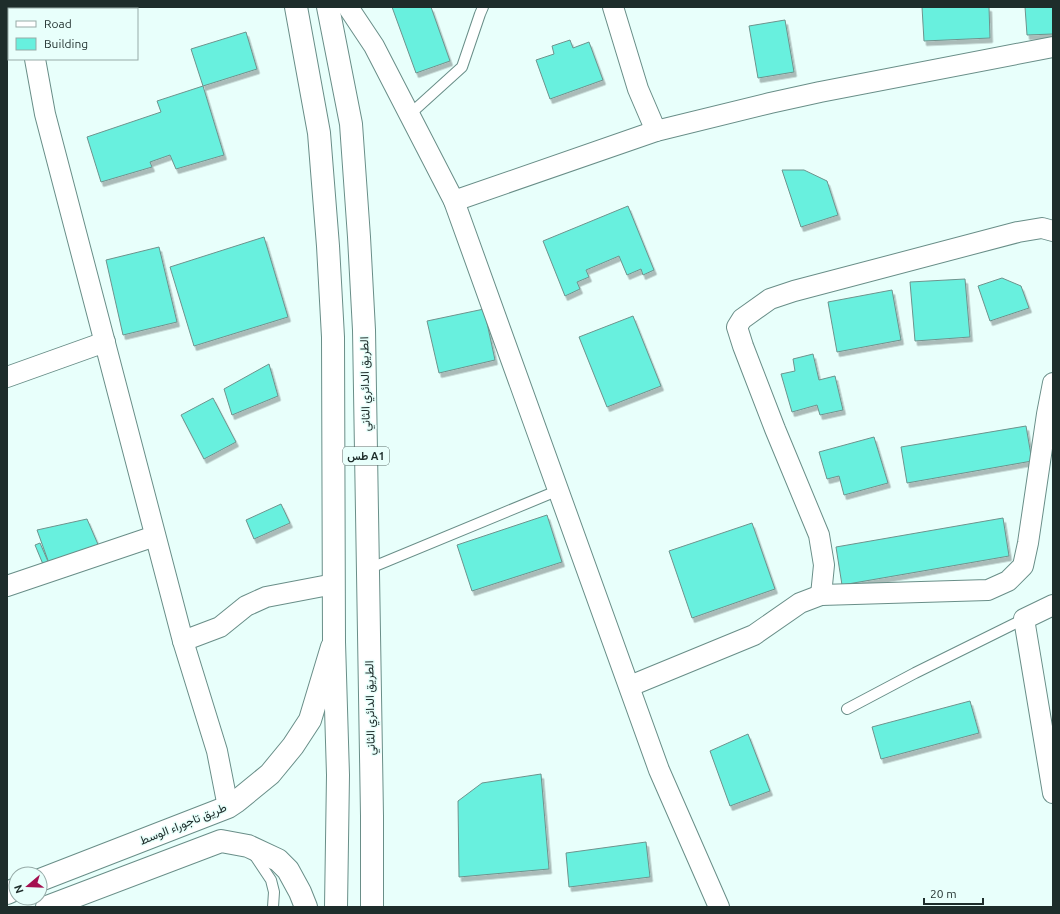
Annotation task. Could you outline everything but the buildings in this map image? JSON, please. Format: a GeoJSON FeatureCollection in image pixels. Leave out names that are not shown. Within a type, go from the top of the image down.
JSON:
{"type":"FeatureCollection","features":[{"type":"Feature","properties":{"kind":"main road","name":"طس A1"},"geometry":{"type":"LineString","coordinates":[[296,7],[319,133],[328,246],[333,337],[334,642],[338,775],[336,907]]}},
{"type":"Feature","properties":{"kind":"main road","name":"الطريق الدائري الثاني"},"geometry":{"type":"LineString","coordinates":[[328,7],[351,124],[364,330],[372,907]]}},
{"type":"Feature","properties":{"kind":"main road","name":"طريق تاجوراء الوسط"},"geometry":{"type":"LineString","coordinates":[[48,877],[228,806],[237,801],[270,774],[293,746],[310,720],[334,642]]}},
{"type":"Feature","properties":{"kind":"main road"},"geometry":{"type":"LineString","coordinates":[[47,907],[221,841],[248,846],[278,860],[288,870],[306,907]]}},
{"type":"Feature","properties":{"kind":"street"},"geometry":{"type":"LineString","coordinates":[[348,7],[374,46],[454,201],[660,770],[719,907]]}},
{"type":"Feature","properties":{"kind":"street"},"geometry":{"type":"LineString","coordinates":[[613,7],[638,89],[656,130]]}},
{"type":"Feature","properties":{"kind":"street"},"geometry":{"type":"LineString","coordinates":[[454,201],[656,130],[820,92],[1053,47]]}},
{"type":"Feature","properties":{"kind":"street"},"geometry":{"type":"LineString","coordinates":[[35,60],[45,114],[183,641],[217,751],[228,806]]}},
{"type":"Feature","properties":{"kind":"street"},"geometry":{"type":"LineString","coordinates":[[821,595],[824,565],[819,535],[743,346],[738,327],[742,319],[770,299],[794,291],[1018,232],[1042,228],[1053,231]]}},
{"type":"Feature","properties":{"kind":"street"},"geometry":{"type":"LineString","coordinates":[[7,377],[105,342]]}},
{"type":"Feature","properties":{"kind":"street"},"geometry":{"type":"LineString","coordinates":[[630,686],[754,635],[800,603],[821,595],[988,590],[1008,581],[1023,566],[1053,384]]}},
{"type":"Feature","properties":{"kind":"street"},"geometry":{"type":"LineString","coordinates":[[7,586],[155,536]]}},
{"type":"Feature","properties":{"kind":"street"},"geometry":{"type":"LineString","coordinates":[[183,641],[220,627],[246,606],[266,597],[334,584]]}},
{"type":"Feature","properties":{"kind":"street"},"geometry":{"type":"LineString","coordinates":[[1053,605],[1024,620],[1053,793]]}},
{"type":"Feature","properties":{"kind":"lane"},"geometry":{"type":"LineString","coordinates":[[409,114],[462,67],[483,7]]}},
{"type":"Feature","properties":{"kind":"lane"},"geometry":{"type":"LineString","coordinates":[[368,569],[559,490]]}},
{"type":"Feature","properties":{"kind":"lane"},"geometry":{"type":"LineString","coordinates":[[846,709],[915,673],[1024,620]]}},
{"type":"Feature","properties":{"kind":"lane"},"geometry":{"type":"LineString","coordinates":[[248,846],[271,880],[274,892],[273,907]]}}]}
